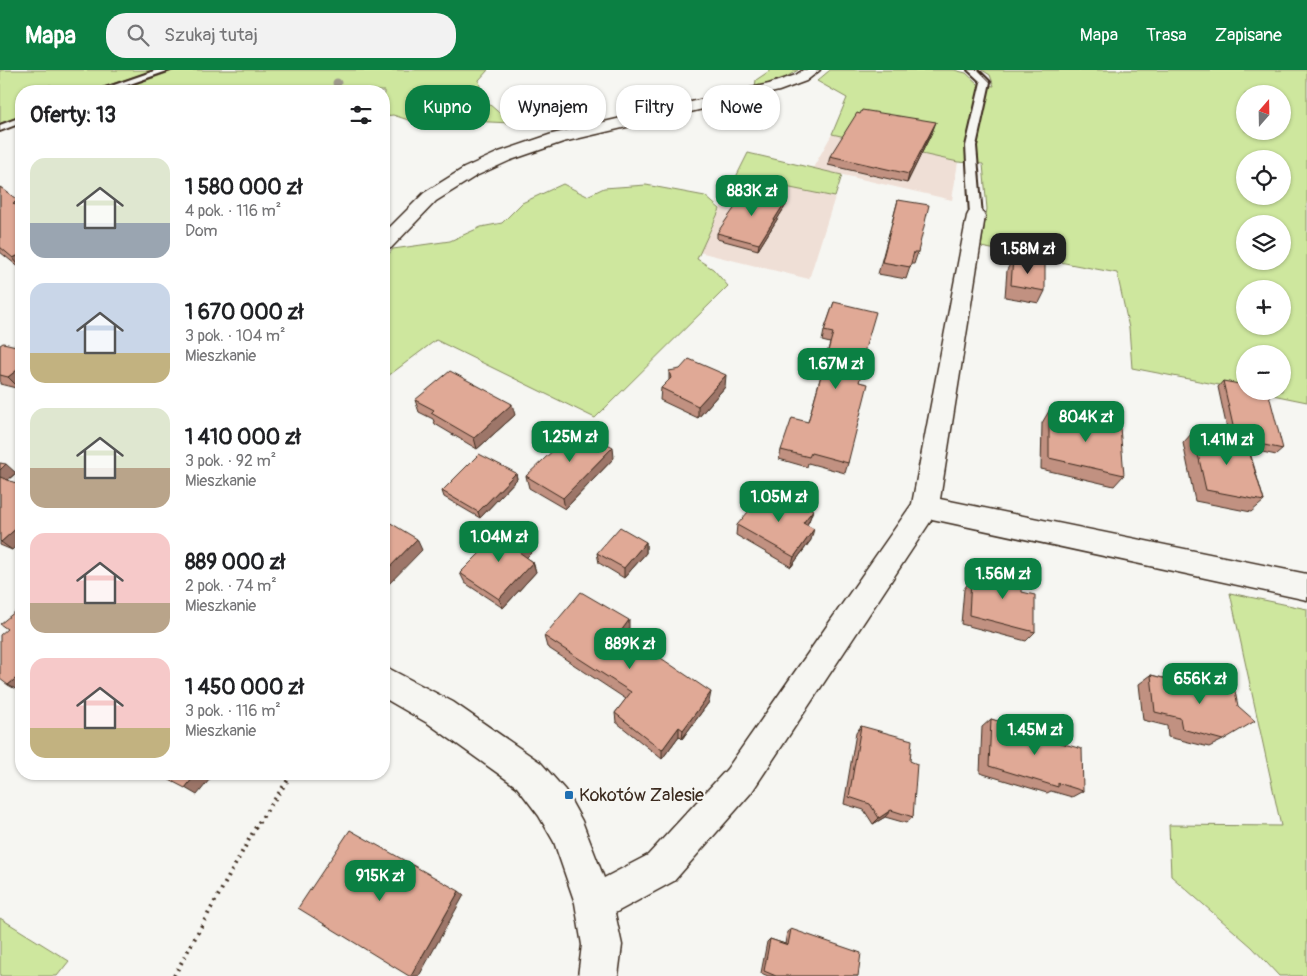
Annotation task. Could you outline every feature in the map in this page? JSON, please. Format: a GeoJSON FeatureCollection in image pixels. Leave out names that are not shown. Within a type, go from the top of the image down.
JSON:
{"type":"FeatureCollection","features":[{"type":"Feature","properties":{"kind":"street"},"geometry":{"type":"LineString","coordinates":[[390,238],[430,198],[470,172],[497,159],[558,138],[774,88],[801,78],[813,70]]}},
{"type":"Feature","properties":{"kind":"street"},"geometry":{"type":"LineString","coordinates":[[594,903],[661,868],[739,781],[925,507],[976,216]]}},
{"type":"Feature","properties":{"kind":"street"},"geometry":{"type":"LineString","coordinates":[[925,507],[1307,587]]}},
{"type":"Feature","properties":{"kind":"street"},"geometry":{"type":"LineString","coordinates":[[390,684],[441,713],[529,775],[552,803],[569,834],[594,903],[602,945],[598,976]]}},
{"type":"Feature","properties":{"kind":"lane"},"geometry":{"type":"LineString","coordinates":[[120,85],[166,70]]}},
{"type":"Feature","properties":{"kind":"lane"},"geometry":{"type":"LineString","coordinates":[[972,70],[979,74],[986,82],[971,146],[976,216]]}},
{"type":"Feature","properties":{"kind":"lane"},"geometry":{"type":"LineString","coordinates":[[0,128],[15,122]]}},
{"type":"Feature","properties":{"kind":"path"},"geometry":{"type":"LineString","coordinates":[[174,976],[257,824],[288,780]]}},
{"type":"Feature","properties":{"kind":"shaded area"},"geometry":{"type":"Polygon","coordinates":[[[832,134],[958,162],[952,200],[813,168],[832,134]]]}},
{"type":"Feature","properties":{"kind":"shaded area"},"geometry":{"type":"Polygon","coordinates":[[[736,177],[835,197],[809,279],[699,252],[736,177]]]}},
{"type":"Feature","properties":{"kind":"green space"},"geometry":{"type":"Polygon","coordinates":[[[0,70],[154,70],[109,85],[15,85],[15,118],[0,123],[0,70]]]}},
{"type":"Feature","properties":{"kind":"green space"},"geometry":{"type":"Polygon","coordinates":[[[176,70],[488,70],[479,80],[480,85],[405,85],[405,119],[390,115],[390,85],[132,85],[176,70]]]}},
{"type":"Feature","properties":{"kind":"green space"},"geometry":{"type":"Polygon","coordinates":[[[771,70],[798,70],[783,79],[762,85],[755,85],[756,80],[771,70]]]}},
{"type":"Feature","properties":{"kind":"green space"},"geometry":{"type":"Polygon","coordinates":[[[830,70],[954,70],[966,73],[978,84],[994,86],[990,75],[982,70],[1307,70],[1307,402],[1291,399],[1291,345],[1236,345],[1236,388],[1132,368],[1129,328],[1117,273],[981,247],[987,209],[983,164],[958,162],[832,134],[847,98],[817,81],[830,70]]]}},
{"type":"Feature","properties":{"kind":"green space"},"geometry":{"type":"Polygon","coordinates":[[[490,105],[500,114],[500,122],[490,122],[490,105]]]}},
{"type":"Feature","properties":{"kind":"green space"},"geometry":{"type":"Polygon","coordinates":[[[748,153],[842,175],[835,197],[736,177],[748,153]]]}},
{"type":"Feature","properties":{"kind":"green space"},"geometry":{"type":"Polygon","coordinates":[[[563,184],[587,196],[604,188],[646,185],[705,196],[720,209],[697,259],[713,269],[728,286],[595,418],[436,340],[390,374],[390,253],[393,249],[450,241],[481,227],[502,223],[522,203],[563,184]]]}},
{"type":"Feature","properties":{"kind":"green space"},"geometry":{"type":"Polygon","coordinates":[[[1230,593],[1307,609],[1307,976],[1279,976],[1252,947],[1171,876],[1169,825],[1281,826],[1230,593]]]}},
{"type":"Feature","properties":{"kind":"green space"},"geometry":{"type":"Polygon","coordinates":[[[0,918],[69,961],[57,976],[0,976],[0,918]]]}},
{"type":"Feature","properties":{"kind":"building"},"geometry":{"type":"Polygon","coordinates":[[[862,110],[936,122],[909,174],[830,156],[857,113],[860,114],[862,110]]]}},
{"type":"Feature","properties":{"kind":"building"},"geometry":{"type":"Polygon","coordinates":[[[0,187],[15,198],[15,202],[13,203],[15,205],[15,257],[13,258],[0,247],[0,187]]]}},
{"type":"Feature","properties":{"kind":"building"},"geometry":{"type":"Polygon","coordinates":[[[747,190],[787,199],[759,244],[717,233],[747,190]]]}},
{"type":"Feature","properties":{"kind":"building"},"geometry":{"type":"Polygon","coordinates":[[[898,200],[929,205],[918,252],[914,252],[910,267],[882,262],[898,200]]]}},
{"type":"Feature","properties":{"kind":"building"},"geometry":{"type":"Polygon","coordinates":[[[1013,258],[1045,264],[1045,291],[1011,285],[1013,258]]]}},
{"type":"Feature","properties":{"kind":"building"},"geometry":{"type":"Polygon","coordinates":[[[834,302],[876,312],[860,366],[863,366],[859,382],[868,384],[848,463],[811,453],[809,457],[781,450],[792,418],[808,422],[833,333],[824,331],[834,302]]]}},
{"type":"Feature","properties":{"kind":"building"},"geometry":{"type":"Polygon","coordinates":[[[3,343],[15,346],[15,372],[8,377],[0,375],[0,345],[3,343]]]}},
{"type":"Feature","properties":{"kind":"building"},"geometry":{"type":"Polygon","coordinates":[[[689,359],[726,375],[698,406],[661,388],[671,378],[669,371],[680,369],[689,359]]]}},
{"type":"Feature","properties":{"kind":"building"},"geometry":{"type":"Polygon","coordinates":[[[450,371],[512,404],[474,438],[431,413],[434,410],[415,400],[450,371]]]}},
{"type":"Feature","properties":{"kind":"building"},"geometry":{"type":"Polygon","coordinates":[[[1223,381],[1236,383],[1236,400],[1270,400],[1283,449],[1236,439],[1223,381]]]}},
{"type":"Feature","properties":{"kind":"building"},"geometry":{"type":"Polygon","coordinates":[[[1049,411],[1120,427],[1124,475],[1049,458],[1049,411]]]}},
{"type":"Feature","properties":{"kind":"building"},"geometry":{"type":"Polygon","coordinates":[[[577,428],[613,447],[563,498],[526,476],[577,428]]]}},
{"type":"Feature","properties":{"kind":"building"},"geometry":{"type":"Polygon","coordinates":[[[1193,432],[1246,441],[1264,501],[1206,490],[1193,432]]]}},
{"type":"Feature","properties":{"kind":"building"},"geometry":{"type":"Polygon","coordinates":[[[479,454],[516,473],[478,512],[442,491],[479,454]]]}},
{"type":"Feature","properties":{"kind":"building"},"geometry":{"type":"Polygon","coordinates":[[[0,463],[6,464],[0,470],[0,463]]]}},
{"type":"Feature","properties":{"kind":"building"},"geometry":{"type":"Polygon","coordinates":[[[0,477],[15,483],[15,529],[0,541],[0,477]]]}},
{"type":"Feature","properties":{"kind":"building"},"geometry":{"type":"Polygon","coordinates":[[[781,493],[813,510],[803,523],[814,529],[794,557],[737,525],[759,499],[771,505],[781,493]]]}},
{"type":"Feature","properties":{"kind":"building"},"geometry":{"type":"Polygon","coordinates":[[[390,523],[417,539],[390,567],[390,523]]]}},
{"type":"Feature","properties":{"kind":"building"},"geometry":{"type":"Polygon","coordinates":[[[507,526],[530,540],[519,552],[533,562],[499,599],[460,573],[507,526]]]}},
{"type":"Feature","properties":{"kind":"building"},"geometry":{"type":"Polygon","coordinates":[[[620,527],[646,542],[624,568],[597,553],[620,527]]]}},
{"type":"Feature","properties":{"kind":"building"},"geometry":{"type":"Polygon","coordinates":[[[985,565],[1022,574],[1022,592],[1035,595],[1035,632],[969,615],[971,579],[985,582],[985,565]]]}},
{"type":"Feature","properties":{"kind":"building"},"geometry":{"type":"Polygon","coordinates":[[[581,592],[629,620],[621,631],[711,692],[683,730],[679,727],[662,750],[615,713],[631,692],[544,636],[581,592]]]}},
{"type":"Feature","properties":{"kind":"building"},"geometry":{"type":"Polygon","coordinates":[[[15,612],[15,679],[8,685],[0,679],[0,635],[7,629],[0,624],[15,612]]]}},
{"type":"Feature","properties":{"kind":"building"},"geometry":{"type":"Polygon","coordinates":[[[1173,671],[1234,686],[1238,706],[1255,721],[1223,740],[1182,729],[1180,718],[1155,712],[1151,675],[1175,681],[1173,671]]]}},
{"type":"Feature","properties":{"kind":"building"},"geometry":{"type":"Polygon","coordinates":[[[991,719],[1057,738],[1057,742],[1082,749],[1083,791],[1058,783],[1058,787],[989,766],[991,719]]]}},
{"type":"Feature","properties":{"kind":"building"},"geometry":{"type":"Polygon","coordinates":[[[861,726],[912,740],[910,761],[917,764],[913,817],[891,810],[879,818],[870,804],[849,797],[861,726]]]}},
{"type":"Feature","properties":{"kind":"building"},"geometry":{"type":"Polygon","coordinates":[[[170,780],[191,780],[185,788],[170,780]]]}},
{"type":"Feature","properties":{"kind":"building"},"geometry":{"type":"Polygon","coordinates":[[[350,830],[459,891],[411,976],[298,908],[350,830]]]}},
{"type":"Feature","properties":{"kind":"building"},"geometry":{"type":"Polygon","coordinates":[[[791,929],[861,953],[858,976],[776,976],[764,971],[770,939],[788,945],[791,929]]]}},
{"type":"Feature","properties":{"kind":"place","name":"Kokotów Zalesie"},"geometry":{"type":"Point","coordinates":[569,795]}}]}
